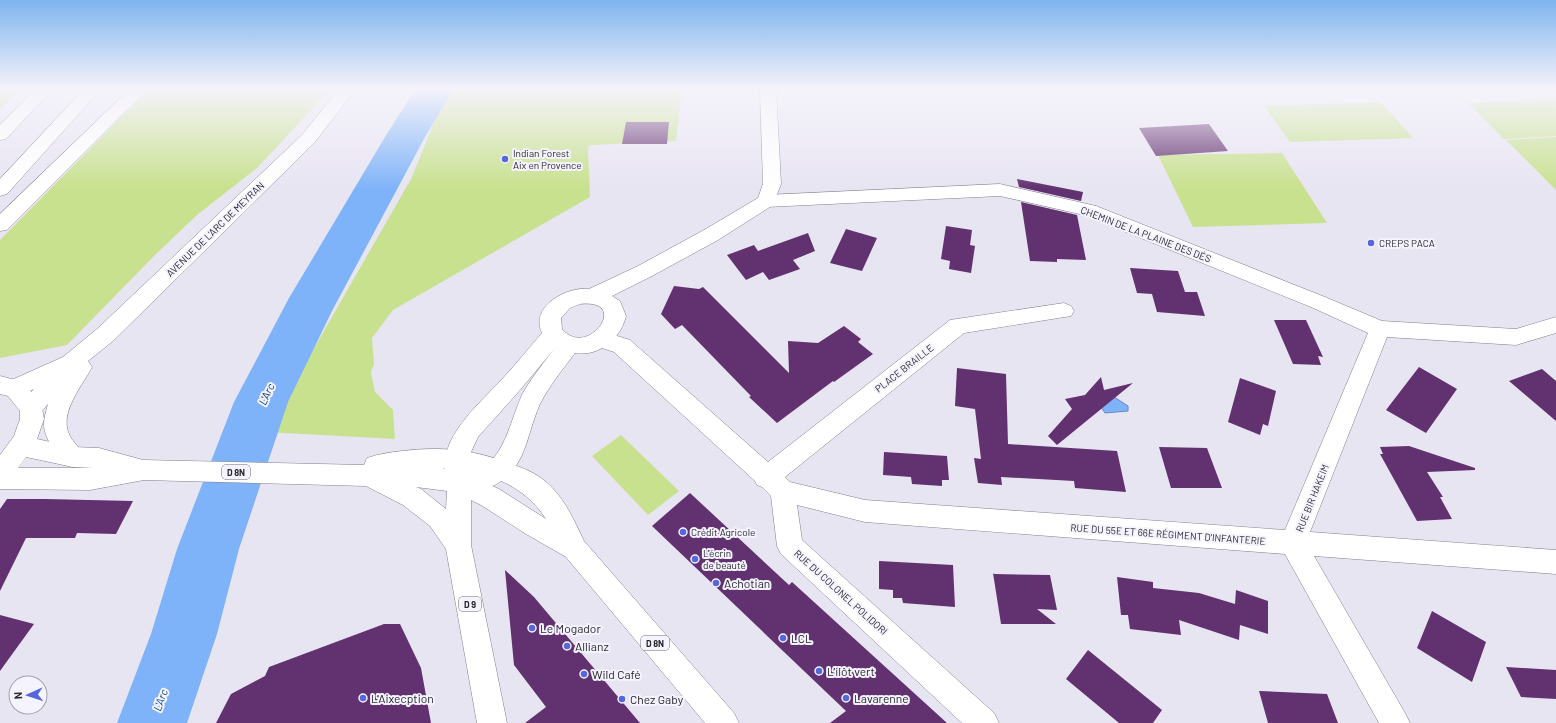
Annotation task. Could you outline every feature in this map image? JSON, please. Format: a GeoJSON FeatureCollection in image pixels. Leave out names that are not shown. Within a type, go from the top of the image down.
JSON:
{"type":"FeatureCollection","features":[{"type":"Feature","properties":{"kind":"main road"},"geometry":{"type":"LineString","coordinates":[[0,135],[13,122]]}},
{"type":"Feature","properties":{"kind":"main road"},"geometry":{"type":"LineString","coordinates":[[0,190],[63,122]]}},
{"type":"Feature","properties":{"kind":"main road"},"geometry":{"type":"LineString","coordinates":[[0,225],[106,122]]}},
{"type":"Feature","properties":{"kind":"main road","name":"AVENUE DE L'ARC DE MEYRAN"},"geometry":{"type":"LineString","coordinates":[[31,408],[73,361],[105,335],[308,139],[322,122]]}},
{"type":"Feature","properties":{"kind":"main road"},"geometry":{"type":"LineString","coordinates":[[766,201],[772,184],[769,122]]}},
{"type":"Feature","properties":{"kind":"main road","name":"CHEMIN DE LA PLAINE DES DÉS"},"geometry":{"type":"LineString","coordinates":[[594,296],[645,271],[711,235],[766,201],[1000,190],[1089,210],[1318,302],[1380,329],[1516,336],[1556,325]]}},
{"type":"Feature","properties":{"kind":"main road","name":"CHEMIN DE LA PLAINE DES DÉS"},"geometry":{"type":"LineString","coordinates":[[613,307],[645,271]]}},
{"type":"Feature","properties":{"kind":"main road"},"geometry":{"type":"LineString","coordinates":[[594,296],[603,299],[613,307],[616,317],[614,326],[610,333],[592,343],[581,345],[561,340],[549,327],[555,310],[562,303],[572,298],[594,296]]}},
{"type":"Feature","properties":{"kind":"main road","name":"PLACE BRAILLE"},"geometry":{"type":"LineString","coordinates":[[774,485],[958,326],[1064,311]]}},
{"type":"Feature","properties":{"kind":"main road","name":"RUE BIR HAKEIM"},"geometry":{"type":"LineString","coordinates":[[1380,329],[1293,543],[1395,723]]}},
{"type":"Feature","properties":{"kind":"main road"},"geometry":{"type":"LineString","coordinates":[[73,457],[57,434],[56,413],[70,382],[105,335]]}},
{"type":"Feature","properties":{"kind":"main road"},"geometry":{"type":"LineString","coordinates":[[601,339],[622,346],[774,485]]}},
{"type":"Feature","properties":{"kind":"main road"},"geometry":{"type":"LineString","coordinates":[[368,475],[438,478],[458,471],[482,480],[500,469],[516,442],[528,406],[561,340]]}},
{"type":"Feature","properties":{"kind":"main road"},"geometry":{"type":"LineString","coordinates":[[458,471],[460,446],[468,434],[513,383],[561,340]]}},
{"type":"Feature","properties":{"kind":"main road","name":"AVENUE DE L'ARC DE MEYRAN"},"geometry":{"type":"LineString","coordinates":[[8,387],[73,361]]}},
{"type":"Feature","properties":{"kind":"main road"},"geometry":{"type":"LineString","coordinates":[[0,470],[7,464],[24,441],[32,418],[31,408],[8,387]]}},
{"type":"Feature","properties":{"kind":"main road","name":"D 8N"},"geometry":{"type":"LineString","coordinates":[[24,441],[30,448],[73,457],[99,458],[144,470]]}},
{"type":"Feature","properties":{"kind":"main road","name":"D 8N"},"geometry":{"type":"LineString","coordinates":[[328,474],[408,460],[432,458],[458,471]]}},
{"type":"Feature","properties":{"kind":"main road","name":"D 8N"},"geometry":{"type":"LineString","coordinates":[[500,469],[520,478],[541,492],[558,515],[575,549],[724,723]]}},
{"type":"Feature","properties":{"kind":"main road","name":"D 8N"},"geometry":{"type":"LineString","coordinates":[[0,478],[90,479],[144,470],[368,475]]}},
{"type":"Feature","properties":{"kind":"main road"},"geometry":{"type":"LineString","coordinates":[[458,471],[490,497],[535,526],[575,549]]}},
{"type":"Feature","properties":{"kind":"main road","name":"D 9"},"geometry":{"type":"LineString","coordinates":[[458,471],[458,545],[492,723]]}},
{"type":"Feature","properties":{"kind":"main road"},"geometry":{"type":"LineString","coordinates":[[368,475],[412,497],[439,518],[458,545]]}},
{"type":"Feature","properties":{"kind":"main road","name":"RUE DU 55E ET 66E RÉGIMENT D'INFANTERIE"},"geometry":{"type":"LineString","coordinates":[[774,485],[865,511],[1556,562]]}},
{"type":"Feature","properties":{"kind":"main road","name":"RUE DU COLONEL POLIDORI"},"geometry":{"type":"LineString","coordinates":[[774,485],[790,546],[984,723]]}},
{"type":"Feature","properties":{"kind":"green space"},"geometry":{"type":"Polygon","coordinates":[[[117,122],[300,122],[257,168],[197,215],[155,255],[67,345],[0,358],[0,240],[117,122]]]}},
{"type":"Feature","properties":{"kind":"green space"},"geometry":{"type":"Polygon","coordinates":[[[434,122],[678,122],[676,141],[591,145],[588,147],[590,197],[393,310],[372,338],[374,364],[371,372],[375,392],[393,410],[395,439],[266,432],[411,179],[434,122]]]}},
{"type":"Feature","properties":{"kind":"green space"},"geometry":{"type":"Polygon","coordinates":[[[1275,122],[1399,122],[1413,138],[1290,142],[1275,122]]]}},
{"type":"Feature","properties":{"kind":"green space"},"geometry":{"type":"Polygon","coordinates":[[[1487,122],[1556,122],[1556,136],[1504,139],[1487,122]]]}},
{"type":"Feature","properties":{"kind":"green space"},"geometry":{"type":"Polygon","coordinates":[[[1556,137],[1556,190],[1506,140],[1556,137]]]}},
{"type":"Feature","properties":{"kind":"green space"},"geometry":{"type":"Polygon","coordinates":[[[1282,153],[1327,223],[1193,227],[1158,155],[1282,153]]]}},
{"type":"Feature","properties":{"kind":"green space"},"geometry":{"type":"Polygon","coordinates":[[[621,435],[679,491],[648,515],[592,456],[621,435]]]}},
{"type":"Feature","properties":{"kind":"water"},"geometry":{"type":"Polygon","coordinates":[[[1099,387],[1128,406],[1128,411],[1105,413],[1092,394],[1099,387]]]}},
{"type":"Feature","properties":{"kind":"building"},"geometry":{"type":"Polygon","coordinates":[[[626,122],[669,122],[667,144],[622,144],[626,122]]]}},
{"type":"Feature","properties":{"kind":"building"},"geometry":{"type":"Polygon","coordinates":[[[1209,124],[1228,151],[1156,156],[1139,128],[1209,124]]]}},
{"type":"Feature","properties":{"kind":"building"},"geometry":{"type":"Polygon","coordinates":[[[1017,179],[1083,192],[1081,201],[1019,187],[1017,179]]]}},
{"type":"Feature","properties":{"kind":"building"},"geometry":{"type":"Polygon","coordinates":[[[1021,202],[1077,215],[1086,260],[1057,259],[1057,262],[1030,261],[1021,202]]]}},
{"type":"Feature","properties":{"kind":"building"},"geometry":{"type":"Polygon","coordinates":[[[946,226],[972,230],[970,245],[975,246],[971,273],[949,269],[950,261],[941,259],[946,226]]]}},
{"type":"Feature","properties":{"kind":"building"},"geometry":{"type":"Polygon","coordinates":[[[846,229],[877,238],[862,271],[830,263],[846,229]]]}},
{"type":"Feature","properties":{"kind":"building"},"geometry":{"type":"Polygon","coordinates":[[[808,233],[815,251],[793,260],[800,269],[769,280],[763,272],[746,280],[727,255],[754,245],[758,251],[808,233]]]}},
{"type":"Feature","properties":{"kind":"building"},"geometry":{"type":"Polygon","coordinates":[[[1130,268],[1178,271],[1185,292],[1197,292],[1205,316],[1157,312],[1152,294],[1137,293],[1130,268]]]}},
{"type":"Feature","properties":{"kind":"building"},"geometry":{"type":"Polygon","coordinates":[[[674,286],[699,289],[703,287],[789,373],[788,341],[818,343],[844,326],[861,339],[858,342],[873,354],[834,382],[833,381],[777,423],[749,397],[751,396],[682,325],[675,329],[661,314],[674,286]]]}},
{"type":"Feature","properties":{"kind":"building"},"geometry":{"type":"Polygon","coordinates":[[[1274,320],[1306,320],[1323,357],[1318,356],[1321,365],[1293,364],[1274,320]]]}},
{"type":"Feature","properties":{"kind":"building"},"geometry":{"type":"Polygon","coordinates":[[[1419,367],[1457,389],[1426,433],[1386,410],[1419,367]]]}},
{"type":"Feature","properties":{"kind":"building"},"geometry":{"type":"Polygon","coordinates":[[[957,368],[1006,374],[1008,444],[1117,451],[1126,492],[1075,488],[1074,481],[1001,477],[1002,485],[978,483],[974,458],[981,459],[975,409],[955,406],[957,368]]]}},
{"type":"Feature","properties":{"kind":"building"},"geometry":{"type":"Polygon","coordinates":[[[1542,369],[1556,381],[1556,421],[1509,381],[1542,369]]]}},
{"type":"Feature","properties":{"kind":"building"},"geometry":{"type":"Polygon","coordinates":[[[1101,377],[1104,390],[1133,383],[1057,445],[1048,436],[1072,409],[1065,399],[1085,395],[1101,377]]]}},
{"type":"Feature","properties":{"kind":"building"},"geometry":{"type":"Polygon","coordinates":[[[1240,378],[1276,391],[1268,426],[1263,424],[1260,435],[1228,422],[1240,378]]]}},
{"type":"Feature","properties":{"kind":"building"},"geometry":{"type":"Polygon","coordinates":[[[1409,446],[1475,468],[1475,470],[1427,472],[1443,497],[1440,497],[1452,519],[1417,521],[1380,454],[1383,454],[1380,447],[1409,446]]]}},
{"type":"Feature","properties":{"kind":"building"},"geometry":{"type":"Polygon","coordinates":[[[1159,447],[1207,448],[1222,488],[1171,488],[1159,447]]]}},
{"type":"Feature","properties":{"kind":"building"},"geometry":{"type":"Polygon","coordinates":[[[884,452],[947,456],[949,480],[942,480],[942,486],[912,484],[911,477],[883,475],[884,452]]]}},
{"type":"Feature","properties":{"kind":"building"},"geometry":{"type":"Polygon","coordinates":[[[690,493],[789,585],[792,582],[947,723],[830,723],[846,711],[652,526],[690,493]]]}},
{"type":"Feature","properties":{"kind":"building"},"geometry":{"type":"Polygon","coordinates":[[[7,499],[133,501],[116,534],[77,533],[75,538],[26,538],[0,591],[0,509],[7,499]]]}},
{"type":"Feature","properties":{"kind":"building"},"geometry":{"type":"Polygon","coordinates":[[[879,561],[953,565],[955,607],[903,603],[902,598],[893,598],[893,590],[879,589],[879,561]]]}},
{"type":"Feature","properties":{"kind":"building"},"geometry":{"type":"Polygon","coordinates":[[[505,570],[534,597],[640,723],[525,723],[546,707],[514,665],[505,570]]]}},
{"type":"Feature","properties":{"kind":"building"},"geometry":{"type":"Polygon","coordinates":[[[993,573],[1050,575],[1057,610],[1037,609],[1056,624],[1001,624],[993,573]]]}},
{"type":"Feature","properties":{"kind":"building"},"geometry":{"type":"Polygon","coordinates":[[[1117,577],[1153,582],[1153,588],[1199,593],[1235,604],[1236,590],[1268,601],[1268,634],[1240,625],[1239,640],[1179,620],[1181,635],[1130,629],[1128,615],[1121,615],[1117,577]]]}},
{"type":"Feature","properties":{"kind":"building"},"geometry":{"type":"Polygon","coordinates":[[[1432,611],[1486,642],[1472,682],[1417,648],[1432,611]]]}},
{"type":"Feature","properties":{"kind":"building"},"geometry":{"type":"Polygon","coordinates":[[[0,615],[34,624],[0,671],[0,615]]]}},
{"type":"Feature","properties":{"kind":"building"},"geometry":{"type":"Polygon","coordinates":[[[384,624],[400,624],[421,668],[431,723],[216,723],[231,694],[265,676],[269,667],[384,624]]]}},
{"type":"Feature","properties":{"kind":"building"},"geometry":{"type":"Polygon","coordinates":[[[1088,650],[1162,710],[1153,723],[1119,723],[1066,679],[1088,650]]]}},
{"type":"Feature","properties":{"kind":"building"},"geometry":{"type":"Polygon","coordinates":[[[1506,667],[1556,670],[1556,699],[1521,697],[1506,667]]]}},
{"type":"Feature","properties":{"kind":"building"},"geometry":{"type":"Polygon","coordinates":[[[1259,691],[1327,694],[1338,723],[1268,723],[1259,691]]]}},
{"type":"Feature","properties":{"kind":"waterway","name":"L'Arc"},"geometry":{"type":"LineString","coordinates":[[152,723],[184,634],[208,549],[261,402],[307,311],[414,122]]}},
{"type":"Feature","properties":{"kind":"place","name":"Indian Forest Aix en Provence"},"geometry":{"type":"Point","coordinates":[505,159]}},
{"type":"Feature","properties":{"kind":"place","name":"CREPS PACA"},"geometry":{"type":"Point","coordinates":[1371,243]}},
{"type":"Feature","properties":{"kind":"place","name":"Crédit Agricole"},"geometry":{"type":"Point","coordinates":[683,532]}},
{"type":"Feature","properties":{"kind":"place","name":"L'écrin de beauté"},"geometry":{"type":"Point","coordinates":[695,559]}},
{"type":"Feature","properties":{"kind":"place","name":"Achotian"},"geometry":{"type":"Point","coordinates":[716,583]}},
{"type":"Feature","properties":{"kind":"place","name":"Le Mogador"},"geometry":{"type":"Point","coordinates":[532,628]}},
{"type":"Feature","properties":{"kind":"place","name":"LCL"},"geometry":{"type":"Point","coordinates":[783,638]}},
{"type":"Feature","properties":{"kind":"place","name":"Allianz"},"geometry":{"type":"Point","coordinates":[567,646]}},
{"type":"Feature","properties":{"kind":"place","name":"L’ilôt vert"},"geometry":{"type":"Point","coordinates":[819,671]}},
{"type":"Feature","properties":{"kind":"place","name":"Wild Café"},"geometry":{"type":"Point","coordinates":[584,674]}},
{"type":"Feature","properties":{"kind":"place","name":"L'Aixecption"},"geometry":{"type":"Point","coordinates":[363,698]}},
{"type":"Feature","properties":{"kind":"place","name":"Lavarenne"},"geometry":{"type":"Point","coordinates":[846,698]}},
{"type":"Feature","properties":{"kind":"place","name":"Chez Gaby"},"geometry":{"type":"Point","coordinates":[622,699]}}]}
